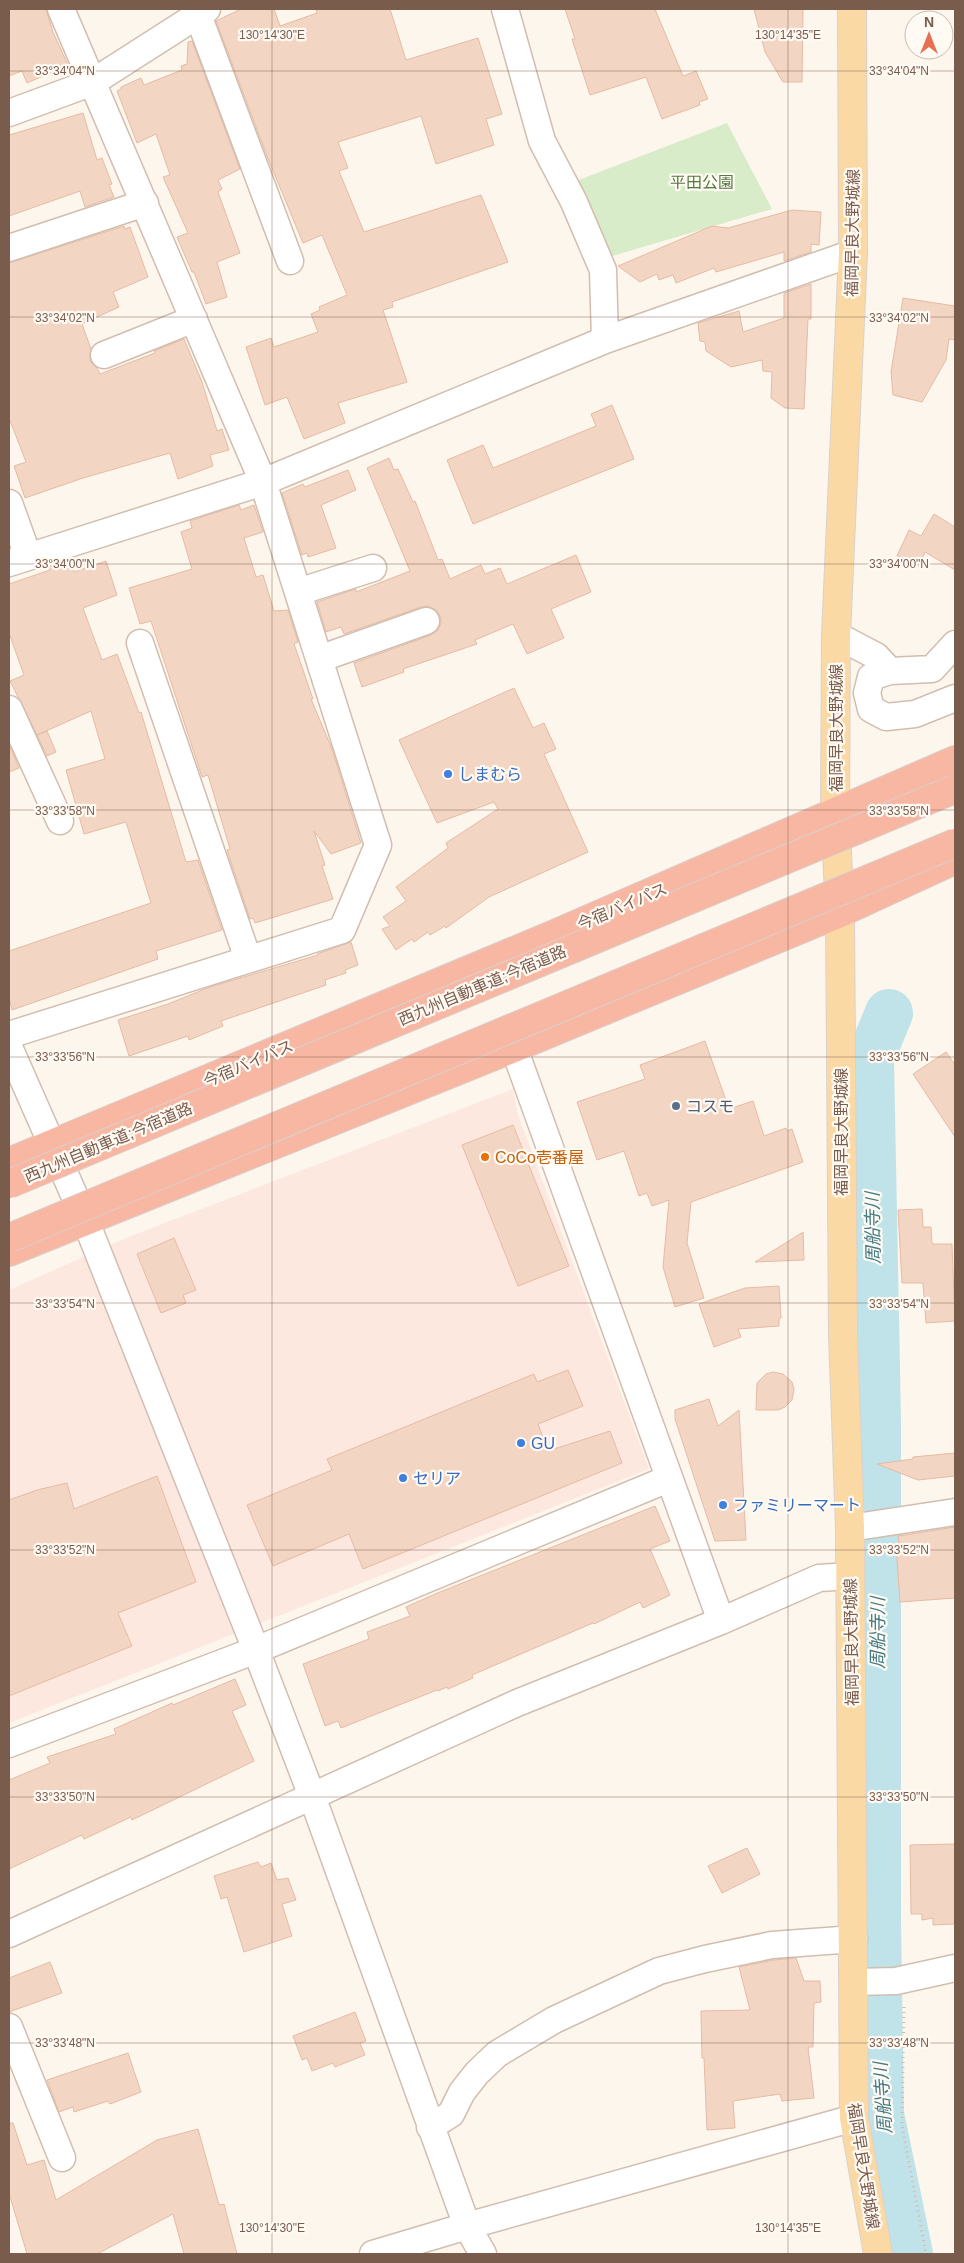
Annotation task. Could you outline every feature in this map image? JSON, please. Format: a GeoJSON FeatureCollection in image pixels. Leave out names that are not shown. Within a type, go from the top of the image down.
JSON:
{"type":"FeatureCollection","features":[{"type":"Feature","properties":{"kind":"highway","name":"今宿バイパス"},"geometry":{"type":"LineString","coordinates":[[9,1162],[552,936],[955,760]]}},
{"type":"Feature","properties":{"kind":"highway","name":"西九州自動車道;今宿道路"},"geometry":{"type":"LineString","coordinates":[[9,1184],[955,789]]}},
{"type":"Feature","properties":{"kind":"highway"},"geometry":{"type":"LineString","coordinates":[[9,1238],[955,843]]}},
{"type":"Feature","properties":{"kind":"highway"},"geometry":{"type":"LineString","coordinates":[[9,1252],[514,1048],[840,913],[955,860]]}},
{"type":"Feature","properties":{"kind":"main road","name":"福岡早良大野城線"},"geometry":{"type":"LineString","coordinates":[[852,9],[852,253],[836,635],[835,814],[840,913],[843,1336],[850,1528],[854,2118],[878,2254]]}},
{"type":"Feature","properties":{"kind":"street"},"geometry":{"type":"LineString","coordinates":[[9,1035],[342,930],[378,845],[263,482],[61,9]]}},
{"type":"Feature","properties":{"kind":"street"},"geometry":{"type":"LineString","coordinates":[[505,9],[542,141],[574,202],[603,270],[605,340]]}},
{"type":"Feature","properties":{"kind":"street"},"geometry":{"type":"LineString","coordinates":[[9,113],[93,82],[202,12],[290,261]]}},
{"type":"Feature","properties":{"kind":"street"},"geometry":{"type":"LineString","coordinates":[[9,248],[145,203]]}},
{"type":"Feature","properties":{"kind":"street"},"geometry":{"type":"LineString","coordinates":[[9,503],[19,560],[263,482],[605,340],[852,253]]}},
{"type":"Feature","properties":{"kind":"street"},"geometry":{"type":"LineString","coordinates":[[104,355],[194,320]]}},
{"type":"Feature","properties":{"kind":"street"},"geometry":{"type":"LineString","coordinates":[[298,592],[373,568]]}},
{"type":"Feature","properties":{"kind":"street"},"geometry":{"type":"LineString","coordinates":[[319,659],[426,621]]}},
{"type":"Feature","properties":{"kind":"street"},"geometry":{"type":"LineString","coordinates":[[836,635],[876,656],[890,670]]}},
{"type":"Feature","properties":{"kind":"street"},"geometry":{"type":"LineString","coordinates":[[140,643],[248,960]]}},
{"type":"Feature","properties":{"kind":"street"},"geometry":{"type":"LineString","coordinates":[[955,644],[932,669],[890,670],[871,677],[867,693],[871,709],[886,717],[915,714],[955,698]]}},
{"type":"Feature","properties":{"kind":"street"},"geometry":{"type":"LineString","coordinates":[[9,709],[60,820]]}},
{"type":"Feature","properties":{"kind":"street"},"geometry":{"type":"LineString","coordinates":[[9,1047],[86,1222],[256,1650],[312,1796],[467,2226],[483,2254]]}},
{"type":"Feature","properties":{"kind":"street"},"geometry":{"type":"LineString","coordinates":[[514,1048],[668,1479],[721,1621]]}},
{"type":"Feature","properties":{"kind":"street"},"geometry":{"type":"LineString","coordinates":[[9,1744],[256,1650],[668,1479]]}},
{"type":"Feature","properties":{"kind":"street"},"geometry":{"type":"LineString","coordinates":[[850,1528],[955,1512]]}},
{"type":"Feature","properties":{"kind":"street"},"geometry":{"type":"LineString","coordinates":[[9,1934],[517,1703],[721,1621],[820,1578],[850,1576]]}},
{"type":"Feature","properties":{"kind":"street"},"geometry":{"type":"LineString","coordinates":[[430,2127],[451,2114],[462,2092],[476,2072],[497,2054],[554,2020],[659,1971],[772,1945],[854,1939]]}},
{"type":"Feature","properties":{"kind":"street"},"geometry":{"type":"LineString","coordinates":[[854,1982],[900,1980],[955,1968]]}},
{"type":"Feature","properties":{"kind":"street"},"geometry":{"type":"LineString","coordinates":[[9,2026],[62,2158]]}},
{"type":"Feature","properties":{"kind":"street"},"geometry":{"type":"LineString","coordinates":[[373,2254],[854,2118]]}},
{"type":"Feature","properties":{"kind":"path"},"geometry":{"type":"LineString","coordinates":[[900,1980],[902,2125],[926,2254]]}},
{"type":"Feature","properties":{"kind":"shaded area"},"geometry":{"type":"Polygon","coordinates":[[[513,1089],[517,1112],[649,1469],[9,1723],[9,1290],[131,1236],[513,1089]]]}},
{"type":"Feature","properties":{"kind":"green space","name":"平田公園"},"geometry":{"type":"Polygon","coordinates":[[[727,123],[772,209],[609,257],[576,181],[727,123]]]}},
{"type":"Feature","properties":{"kind":"building"},"geometry":{"type":"Polygon","coordinates":[[[9,9],[46,9],[53,32],[68,65],[27,83],[22,71],[9,76],[9,9]]]}},
{"type":"Feature","properties":{"kind":"building"},"geometry":{"type":"Polygon","coordinates":[[[241,9],[274,9],[280,26],[317,13],[316,9],[390,9],[406,60],[478,38],[502,114],[486,119],[494,145],[436,164],[421,116],[338,142],[348,168],[339,171],[364,232],[481,195],[508,262],[392,302],[393,307],[383,310],[407,382],[338,403],[345,423],[304,439],[287,397],[265,405],[246,347],[271,338],[274,347],[318,332],[311,314],[320,310],[319,307],[347,295],[322,235],[303,243],[267,156],[216,21],[241,9]]]}},
{"type":"Feature","properties":{"kind":"building"},"geometry":{"type":"Polygon","coordinates":[[[565,9],[655,9],[683,76],[696,71],[708,99],[699,102],[700,105],[662,119],[646,77],[590,95],[572,39],[575,39],[565,9]]]}},
{"type":"Feature","properties":{"kind":"building"},"geometry":{"type":"Polygon","coordinates":[[[754,9],[803,9],[802,82],[783,82],[765,52],[754,9]]]}},
{"type":"Feature","properties":{"kind":"building"},"geometry":{"type":"Polygon","coordinates":[[[192,41],[240,169],[218,180],[222,189],[218,192],[240,253],[217,262],[227,297],[206,304],[194,272],[192,272],[177,237],[188,233],[163,177],[170,175],[156,134],[137,143],[117,91],[121,87],[141,78],[144,85],[182,70],[181,66],[187,64],[188,42],[192,41]]]}},
{"type":"Feature","properties":{"kind":"building"},"geometry":{"type":"Polygon","coordinates":[[[83,113],[97,160],[102,158],[112,184],[109,185],[114,197],[85,207],[80,191],[9,216],[9,135],[83,113]]]}},
{"type":"Feature","properties":{"kind":"building"},"geometry":{"type":"Polygon","coordinates":[[[792,210],[821,212],[819,245],[811,244],[811,252],[784,261],[784,252],[716,272],[714,268],[676,283],[673,275],[659,280],[657,274],[640,282],[618,266],[712,226],[728,228],[792,210]]]}},
{"type":"Feature","properties":{"kind":"building"},"geometry":{"type":"Polygon","coordinates":[[[124,226],[125,229],[130,227],[148,277],[113,292],[119,307],[82,324],[91,349],[90,361],[100,374],[155,353],[154,351],[184,339],[202,382],[217,431],[222,429],[229,450],[210,455],[213,466],[178,479],[170,453],[83,478],[25,498],[14,466],[26,462],[9,418],[9,263],[124,226]]]}},
{"type":"Feature","properties":{"kind":"building"},"geometry":{"type":"Polygon","coordinates":[[[811,284],[811,319],[808,319],[804,409],[785,408],[771,398],[772,372],[763,371],[762,360],[731,367],[706,351],[705,342],[700,341],[698,323],[739,311],[743,332],[784,318],[784,293],[811,284]]]}},
{"type":"Feature","properties":{"kind":"building"},"geometry":{"type":"Polygon","coordinates":[[[903,298],[955,306],[955,340],[949,339],[946,360],[922,402],[893,395],[891,372],[903,298]]]}},
{"type":"Feature","properties":{"kind":"building"},"geometry":{"type":"Polygon","coordinates":[[[612,405],[634,459],[473,524],[447,460],[483,445],[493,468],[596,426],[591,414],[612,405]]]}},
{"type":"Feature","properties":{"kind":"building"},"geometry":{"type":"Polygon","coordinates":[[[389,458],[394,470],[398,469],[413,502],[415,501],[438,560],[442,559],[450,579],[481,565],[485,574],[500,568],[507,584],[576,555],[591,592],[551,609],[564,638],[527,654],[513,624],[475,640],[477,644],[403,669],[404,672],[362,687],[354,663],[431,635],[438,630],[441,623],[440,616],[436,610],[428,606],[344,634],[341,627],[326,632],[317,602],[356,589],[356,592],[410,571],[367,468],[389,458]]]}},
{"type":"Feature","properties":{"kind":"building"},"geometry":{"type":"Polygon","coordinates":[[[348,470],[356,490],[321,505],[336,548],[308,557],[307,553],[302,555],[282,493],[303,484],[305,487],[348,470]]]}},
{"type":"Feature","properties":{"kind":"building"},"geometry":{"type":"Polygon","coordinates":[[[239,505],[241,510],[254,505],[263,532],[244,538],[256,577],[263,575],[274,611],[288,610],[298,642],[294,644],[313,699],[311,699],[332,749],[361,843],[331,854],[314,831],[325,865],[322,866],[333,899],[255,923],[253,918],[250,919],[227,850],[230,849],[208,775],[202,777],[151,621],[140,624],[129,588],[192,569],[181,532],[192,528],[190,521],[239,505]]]}},
{"type":"Feature","properties":{"kind":"building"},"geometry":{"type":"Polygon","coordinates":[[[934,514],[955,527],[955,570],[925,552],[919,566],[897,556],[909,530],[921,536],[934,514]]]}},
{"type":"Feature","properties":{"kind":"building"},"geometry":{"type":"Polygon","coordinates":[[[70,559],[74,572],[106,561],[117,595],[83,608],[102,660],[117,654],[139,713],[141,712],[186,862],[198,860],[222,930],[156,951],[158,959],[12,1010],[9,998],[9,951],[151,903],[126,822],[84,834],[66,770],[105,759],[91,711],[37,735],[10,681],[24,675],[9,633],[9,584],[50,570],[49,566],[70,559]]]}},
{"type":"Feature","properties":{"kind":"building"},"geometry":{"type":"Polygon","coordinates":[[[514,688],[533,728],[544,723],[556,749],[544,754],[588,852],[489,897],[446,928],[445,926],[430,935],[428,932],[414,942],[412,939],[396,950],[382,929],[390,926],[383,917],[406,901],[396,887],[448,848],[446,843],[498,809],[494,802],[437,823],[399,740],[514,688]]]}},
{"type":"Feature","properties":{"kind":"building"},"geometry":{"type":"Polygon","coordinates":[[[47,731],[56,752],[47,756],[37,735],[47,731]]]}},
{"type":"Feature","properties":{"kind":"building"},"geometry":{"type":"Polygon","coordinates":[[[9,747],[19,768],[9,772],[9,747]]]}},
{"type":"Feature","properties":{"kind":"building"},"geometry":{"type":"Polygon","coordinates":[[[351,942],[358,965],[345,970],[346,973],[325,980],[326,985],[221,1021],[223,1026],[189,1040],[188,1036],[129,1056],[118,1020],[168,1004],[210,987],[318,955],[351,942]]]}},
{"type":"Feature","properties":{"kind":"building"},"geometry":{"type":"Polygon","coordinates":[[[705,1041],[729,1109],[753,1101],[764,1136],[786,1128],[787,1131],[792,1129],[803,1162],[691,1202],[687,1243],[704,1298],[675,1307],[663,1267],[669,1200],[652,1206],[647,1193],[639,1196],[624,1151],[597,1160],[577,1102],[645,1079],[640,1065],[705,1041]]]}},
{"type":"Feature","properties":{"kind":"building"},"geometry":{"type":"Polygon","coordinates":[[[946,1052],[955,1065],[955,1137],[913,1074],[946,1052]]]}},
{"type":"Feature","properties":{"kind":"building"},"geometry":{"type":"Polygon","coordinates":[[[513,1125],[569,1266],[518,1286],[462,1145],[513,1125]]]}},
{"type":"Feature","properties":{"kind":"building"},"geometry":{"type":"Polygon","coordinates":[[[922,1209],[923,1227],[931,1227],[932,1244],[952,1244],[955,1321],[926,1323],[923,1283],[902,1283],[898,1210],[922,1209]]]}},
{"type":"Feature","properties":{"kind":"building"},"geometry":{"type":"Polygon","coordinates":[[[803,1232],[804,1260],[755,1262],[803,1232]]]}},
{"type":"Feature","properties":{"kind":"building"},"geometry":{"type":"Polygon","coordinates":[[[174,1238],[196,1290],[183,1295],[186,1303],[161,1313],[137,1254],[174,1238]]]}},
{"type":"Feature","properties":{"kind":"building"},"geometry":{"type":"Polygon","coordinates":[[[779,1286],[781,1318],[779,1318],[779,1326],[738,1329],[741,1337],[714,1347],[699,1304],[745,1288],[779,1286]]]}},
{"type":"Feature","properties":{"kind":"building"},"geometry":{"type":"Polygon","coordinates":[[[568,1370],[583,1406],[538,1424],[548,1451],[610,1431],[622,1463],[363,1569],[349,1534],[273,1566],[247,1505],[332,1470],[327,1459],[534,1374],[537,1382],[568,1370]]]}},
{"type":"Feature","properties":{"kind":"building"},"geometry":{"type":"Polygon","coordinates":[[[773,1372],[783,1374],[792,1382],[794,1389],[792,1400],[785,1407],[778,1410],[756,1410],[757,1383],[766,1374],[773,1372]]]}},
{"type":"Feature","properties":{"kind":"building"},"geometry":{"type":"Polygon","coordinates":[[[709,1399],[718,1426],[739,1410],[746,1540],[715,1541],[675,1419],[675,1410],[709,1399]]]}},
{"type":"Feature","properties":{"kind":"building"},"geometry":{"type":"Polygon","coordinates":[[[955,1453],[955,1476],[918,1480],[877,1464],[913,1459],[913,1457],[955,1453]]]}},
{"type":"Feature","properties":{"kind":"building"},"geometry":{"type":"Polygon","coordinates":[[[157,1476],[196,1582],[118,1613],[132,1646],[9,1696],[9,1500],[37,1490],[67,1483],[74,1509],[157,1476]]]}},
{"type":"Feature","properties":{"kind":"building"},"geometry":{"type":"Polygon","coordinates":[[[655,1506],[670,1541],[650,1549],[670,1595],[643,1608],[640,1602],[594,1624],[472,1675],[473,1678],[448,1689],[447,1687],[437,1690],[341,1728],[338,1721],[325,1726],[303,1664],[369,1639],[367,1632],[410,1616],[406,1607],[655,1506]]]}},
{"type":"Feature","properties":{"kind":"building"},"geometry":{"type":"Polygon","coordinates":[[[955,1527],[955,1598],[900,1602],[896,1545],[899,1545],[898,1536],[955,1527]]]}},
{"type":"Feature","properties":{"kind":"building"},"geometry":{"type":"Polygon","coordinates":[[[235,1679],[246,1705],[232,1711],[254,1761],[132,1820],[131,1817],[84,1839],[82,1835],[9,1869],[9,1780],[50,1763],[47,1757],[116,1734],[114,1729],[172,1703],[173,1705],[235,1679]]]}},
{"type":"Feature","properties":{"kind":"building"},"geometry":{"type":"Polygon","coordinates":[[[955,1844],[955,1924],[933,1925],[933,1918],[922,1920],[922,1914],[911,1914],[910,1845],[955,1844]]]}},
{"type":"Feature","properties":{"kind":"building"},"geometry":{"type":"Polygon","coordinates":[[[747,1848],[760,1874],[722,1893],[708,1866],[747,1848]]]}},
{"type":"Feature","properties":{"kind":"building"},"geometry":{"type":"Polygon","coordinates":[[[258,1862],[261,1867],[271,1863],[277,1880],[288,1878],[296,1900],[282,1904],[292,1936],[244,1952],[227,1897],[221,1899],[214,1876],[258,1862]]]}},
{"type":"Feature","properties":{"kind":"building"},"geometry":{"type":"Polygon","coordinates":[[[796,1958],[804,1981],[820,1981],[821,2002],[814,2003],[813,2047],[808,2047],[814,2098],[782,2101],[780,2094],[733,2101],[735,2128],[707,2130],[701,2011],[750,2010],[739,1967],[796,1958]]]}},
{"type":"Feature","properties":{"kind":"building"},"geometry":{"type":"Polygon","coordinates":[[[50,1962],[62,1993],[9,2012],[9,1978],[50,1962]]]}},
{"type":"Feature","properties":{"kind":"building"},"geometry":{"type":"Polygon","coordinates":[[[355,2012],[366,2041],[360,2043],[365,2055],[335,2067],[333,2063],[312,2071],[307,2058],[302,2060],[293,2036],[355,2012]]]}},
{"type":"Feature","properties":{"kind":"building"},"geometry":{"type":"Polygon","coordinates":[[[128,2053],[141,2092],[110,2104],[108,2101],[74,2112],[73,2107],[59,2112],[47,2080],[128,2053]]]}},
{"type":"Feature","properties":{"kind":"building"},"geometry":{"type":"Polygon","coordinates":[[[9,2123],[13,2123],[27,2165],[44,2160],[56,2200],[157,2140],[198,2129],[219,2205],[224,2204],[237,2254],[184,2254],[173,2214],[97,2254],[27,2254],[9,2193],[9,2123]]]}},
{"type":"Feature","properties":{"kind":"waterway","name":"周船寺川"},"geometry":{"type":"LineString","coordinates":[[889,1013],[870,1059],[877,1421],[877,1922],[880,2114],[909,2254]]}},
{"type":"Feature","properties":{"kind":"place","name":"しまむら"},"geometry":{"type":"Point","coordinates":[448,774]}},
{"type":"Feature","properties":{"kind":"place","name":"コスモ"},"geometry":{"type":"Point","coordinates":[676,1106]}},
{"type":"Feature","properties":{"kind":"place","name":"CoCo壱番屋"},"geometry":{"type":"Point","coordinates":[485,1157]}},
{"type":"Feature","properties":{"kind":"place","name":"GU"},"geometry":{"type":"Point","coordinates":[521,1443]}},
{"type":"Feature","properties":{"kind":"place","name":"セリア"},"geometry":{"type":"Point","coordinates":[403,1478]}},
{"type":"Feature","properties":{"kind":"place","name":"ファミリーマート"},"geometry":{"type":"Point","coordinates":[723,1505]}}]}
